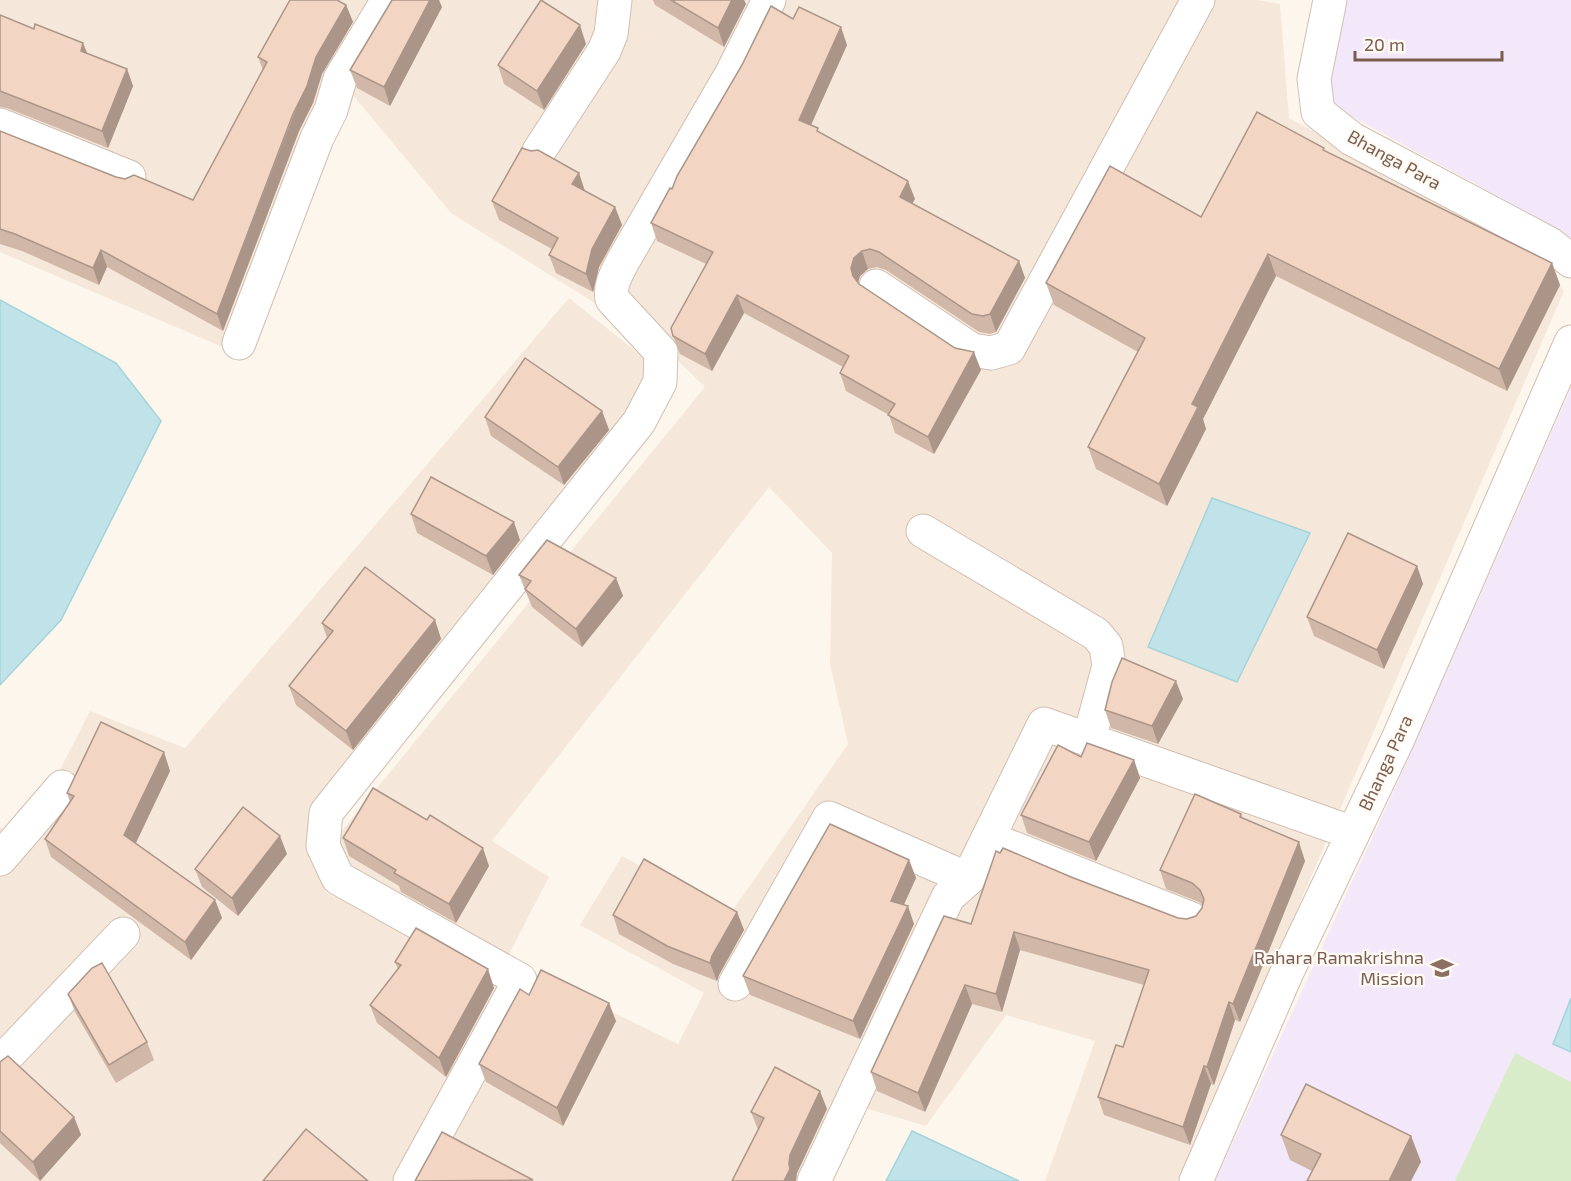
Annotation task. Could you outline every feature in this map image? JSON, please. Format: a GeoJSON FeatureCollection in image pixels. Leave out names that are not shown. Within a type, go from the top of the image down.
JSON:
{"type":"FeatureCollection","features":[{"type":"Feature","properties":{"kind":"street"},"geometry":{"type":"LineString","coordinates":[[239,343],[317,138],[331,110],[340,79],[388,0]]}},
{"type":"Feature","properties":{"kind":"street"},"geometry":{"type":"LineString","coordinates":[[539,151],[604,51],[611,34],[615,0]]}},
{"type":"Feature","properties":{"kind":"street"},"geometry":{"type":"LineString","coordinates":[[410,1181],[520,980],[338,878],[323,846],[326,813],[644,412],[660,382],[661,352],[612,299],[610,292],[612,284],[622,261],[732,73],[770,0]]}},
{"type":"Feature","properties":{"kind":"street"},"geometry":{"type":"LineString","coordinates":[[876,286],[972,350],[992,353],[1009,348],[1198,0]]}},
{"type":"Feature","properties":{"kind":"street","name":"Bhanga Para"},"geometry":{"type":"LineString","coordinates":[[1330,0],[1314,79],[1318,112],[1352,139],[1550,244],[1571,261]]}},
{"type":"Feature","properties":{"kind":"street"},"geometry":{"type":"LineString","coordinates":[[0,125],[129,177]]}},
{"type":"Feature","properties":{"kind":"street","name":"Bhanga Para"},"geometry":{"type":"LineString","coordinates":[[1196,1181],[1287,972],[1398,739],[1571,342]]}},
{"type":"Feature","properties":{"kind":"street"},"geometry":{"type":"LineString","coordinates":[[923,531],[1096,634],[1106,646],[1109,666],[1089,740]]}},
{"type":"Feature","properties":{"kind":"street"},"geometry":{"type":"LineString","coordinates":[[814,1181],[948,897],[968,879],[1044,724],[1353,833]]}},
{"type":"Feature","properties":{"kind":"street"},"geometry":{"type":"LineString","coordinates":[[0,859],[62,787]]}},
{"type":"Feature","properties":{"kind":"street"},"geometry":{"type":"LineString","coordinates":[[735,984],[829,818],[968,879]]}},
{"type":"Feature","properties":{"kind":"street"},"geometry":{"type":"LineString","coordinates":[[988,838],[1192,919]]}},
{"type":"Feature","properties":{"kind":"street"},"geometry":{"type":"LineString","coordinates":[[0,1063],[123,934]]}},
{"type":"Feature","properties":{"kind":"shaded area"},"geometry":{"type":"Polygon","coordinates":[[[0,0],[760,0],[601,307],[451,213],[341,81],[225,348],[0,252],[0,0]]]}},
{"type":"Feature","properties":{"kind":"shaded area"},"geometry":{"type":"Polygon","coordinates":[[[778,0],[1258,0],[1280,4],[1289,118],[1528,248],[1564,291],[1307,886],[1184,1181],[1045,1181],[1095,1041],[1006,1015],[926,1126],[848,1103],[805,1181],[413,1181],[530,972],[678,1044],[704,993],[580,925],[622,856],[730,914],[848,744],[830,664],[832,553],[769,487],[492,841],[549,877],[507,958],[350,877],[337,837],[705,387],[613,297],[778,0]]]}},
{"type":"Feature","properties":{"kind":"shaded area"},"geometry":{"type":"Polygon","coordinates":[[[1349,0],[1571,0],[1571,244],[1561,231],[1331,105],[1321,11],[1349,0]]]}},
{"type":"Feature","properties":{"kind":"shaded area"},"geometry":{"type":"Polygon","coordinates":[[[569,298],[667,376],[306,838],[325,892],[513,986],[410,1181],[0,1181],[0,1080],[128,932],[129,918],[89,945],[0,1051],[0,826],[19,850],[90,711],[185,748],[569,298]]]}},
{"type":"Feature","properties":{"kind":"shaded area","name":"Rahara Ramakrishna Mission"},"geometry":{"type":"Polygon","coordinates":[[[1571,388],[1571,1181],[1215,1181],[1410,755],[1571,388]]]}},
{"type":"Feature","properties":{"kind":"green space"},"geometry":{"type":"Polygon","coordinates":[[[1515,1053],[1571,1082],[1571,1181],[1455,1181],[1515,1053]]]}},
{"type":"Feature","properties":{"kind":"water"},"geometry":{"type":"Polygon","coordinates":[[[0,300],[116,363],[161,421],[61,620],[0,685],[0,300]]]}},
{"type":"Feature","properties":{"kind":"water"},"geometry":{"type":"Polygon","coordinates":[[[1212,498],[1310,533],[1237,682],[1148,647],[1212,498]]]}},
{"type":"Feature","properties":{"kind":"water"},"geometry":{"type":"Polygon","coordinates":[[[1571,998],[1571,1052],[1553,1044],[1571,998]]]}},
{"type":"Feature","properties":{"kind":"water"},"geometry":{"type":"Polygon","coordinates":[[[912,1131],[1019,1181],[886,1181],[912,1131]]]}},
{"type":"Feature","properties":{"kind":"building"},"geometry":{"type":"Polygon","coordinates":[[[290,0],[337,0],[346,5],[316,57],[307,86],[293,114],[217,314],[101,250],[93,268],[0,229],[0,131],[116,177],[125,179],[134,175],[193,200],[267,62],[258,57],[290,0]]]}},
{"type":"Feature","properties":{"kind":"building"},"geometry":{"type":"Polygon","coordinates":[[[392,0],[430,0],[384,87],[350,70],[392,0]]]}},
{"type":"Feature","properties":{"kind":"building"},"geometry":{"type":"Polygon","coordinates":[[[541,0],[580,25],[537,91],[498,65],[541,0]]]}},
{"type":"Feature","properties":{"kind":"building"},"geometry":{"type":"Polygon","coordinates":[[[671,0],[732,0],[718,28],[671,0]]]}},
{"type":"Feature","properties":{"kind":"building"},"geometry":{"type":"Polygon","coordinates":[[[771,6],[793,19],[799,7],[841,27],[799,120],[818,128],[817,131],[908,181],[900,197],[1019,261],[990,314],[983,316],[972,314],[879,252],[870,249],[862,251],[854,258],[851,268],[859,284],[955,348],[974,352],[928,437],[888,415],[895,404],[840,373],[849,356],[737,295],[705,354],[673,336],[671,328],[713,252],[651,223],[742,65],[771,6]]]}},
{"type":"Feature","properties":{"kind":"building"},"geometry":{"type":"Polygon","coordinates":[[[0,15],[34,29],[35,24],[83,43],[81,51],[127,69],[102,131],[0,91],[0,15]]]}},
{"type":"Feature","properties":{"kind":"building"},"geometry":{"type":"Polygon","coordinates":[[[1257,112],[1324,148],[1323,150],[1552,263],[1499,369],[1268,254],[1192,404],[1198,407],[1159,484],[1088,447],[1145,338],[1046,283],[1110,166],[1201,217],[1257,112]]]}},
{"type":"Feature","properties":{"kind":"building"},"geometry":{"type":"Polygon","coordinates":[[[522,148],[531,151],[538,150],[579,173],[572,184],[615,207],[592,249],[586,274],[549,255],[558,238],[492,201],[522,148]]]}},
{"type":"Feature","properties":{"kind":"building"},"geometry":{"type":"Polygon","coordinates":[[[525,358],[602,411],[558,467],[485,417],[525,358]]]}},
{"type":"Feature","properties":{"kind":"building"},"geometry":{"type":"Polygon","coordinates":[[[431,477],[514,522],[486,556],[411,514],[431,477]]]}},
{"type":"Feature","properties":{"kind":"building"},"geometry":{"type":"Polygon","coordinates":[[[1348,533],[1417,566],[1377,650],[1307,617],[1348,533]]]}},
{"type":"Feature","properties":{"kind":"building"},"geometry":{"type":"Polygon","coordinates":[[[547,540],[616,578],[576,629],[525,589],[531,581],[519,575],[547,540]]]}},
{"type":"Feature","properties":{"kind":"building"},"geometry":{"type":"Polygon","coordinates":[[[365,567],[435,620],[346,731],[289,686],[333,631],[322,623],[365,567]]]}},
{"type":"Feature","properties":{"kind":"building"},"geometry":{"type":"Polygon","coordinates":[[[1122,658],[1176,681],[1152,726],[1105,710],[1112,682],[1122,658]]]}},
{"type":"Feature","properties":{"kind":"building"},"geometry":{"type":"Polygon","coordinates":[[[101,722],[164,752],[124,835],[215,900],[185,942],[45,839],[74,796],[67,793],[101,722]]]}},
{"type":"Feature","properties":{"kind":"building"},"geometry":{"type":"Polygon","coordinates":[[[1087,743],[1134,760],[1089,842],[1021,815],[1058,745],[1081,757],[1087,743]]]}},
{"type":"Feature","properties":{"kind":"building"},"geometry":{"type":"Polygon","coordinates":[[[373,788],[427,820],[430,815],[483,848],[449,904],[394,873],[396,870],[343,838],[373,788]]]}},
{"type":"Feature","properties":{"kind":"building"},"geometry":{"type":"Polygon","coordinates":[[[1195,794],[1241,814],[1240,817],[1299,842],[1233,1004],[1229,1002],[1207,1067],[1204,1066],[1183,1127],[1098,1097],[1116,1045],[1123,1047],[1149,970],[1014,932],[996,994],[965,985],[918,1093],[871,1072],[944,916],[971,924],[996,851],[1000,853],[1003,848],[1178,918],[1187,919],[1196,916],[1202,908],[1204,899],[1200,890],[1192,883],[1160,870],[1195,794]]]}},
{"type":"Feature","properties":{"kind":"building"},"geometry":{"type":"Polygon","coordinates":[[[243,807],[280,836],[232,898],[195,869],[243,807]]]}},
{"type":"Feature","properties":{"kind":"building"},"geometry":{"type":"Polygon","coordinates":[[[830,824],[909,860],[891,901],[908,906],[853,1021],[743,976],[830,824]]]}},
{"type":"Feature","properties":{"kind":"building"},"geometry":{"type":"Polygon","coordinates":[[[644,859],[737,912],[710,963],[667,946],[613,915],[644,859]]]}},
{"type":"Feature","properties":{"kind":"building"},"geometry":{"type":"Polygon","coordinates":[[[416,928],[488,969],[439,1058],[370,1005],[401,965],[395,962],[416,928]]]}},
{"type":"Feature","properties":{"kind":"building"},"geometry":{"type":"Polygon","coordinates":[[[102,963],[147,1042],[109,1065],[68,994],[92,968],[102,963]]]}},
{"type":"Feature","properties":{"kind":"building"},"geometry":{"type":"Polygon","coordinates":[[[541,970],[609,1003],[557,1108],[479,1064],[520,989],[529,995],[541,970]]]}},
{"type":"Feature","properties":{"kind":"building"},"geometry":{"type":"Polygon","coordinates":[[[8,1056],[74,1117],[33,1162],[0,1131],[0,1062],[8,1056]]]}},
{"type":"Feature","properties":{"kind":"building"},"geometry":{"type":"Polygon","coordinates":[[[775,1067],[820,1091],[790,1155],[790,1169],[784,1181],[732,1181],[764,1118],[751,1112],[775,1067]]]}},
{"type":"Feature","properties":{"kind":"building"},"geometry":{"type":"Polygon","coordinates":[[[1306,1084],[1411,1136],[1389,1181],[1307,1181],[1321,1154],[1281,1135],[1306,1084]]]}},
{"type":"Feature","properties":{"kind":"building"},"geometry":{"type":"Polygon","coordinates":[[[306,1129],[368,1181],[263,1181],[306,1129]]]}},
{"type":"Feature","properties":{"kind":"building"},"geometry":{"type":"Polygon","coordinates":[[[442,1132],[533,1180],[415,1181],[442,1132]]]}},
{"type":"Feature","properties":{"kind":"place","name":"Rahara Ramakrishna Mission"},"geometry":{"type":"Point","coordinates":[1442,968]}}]}
